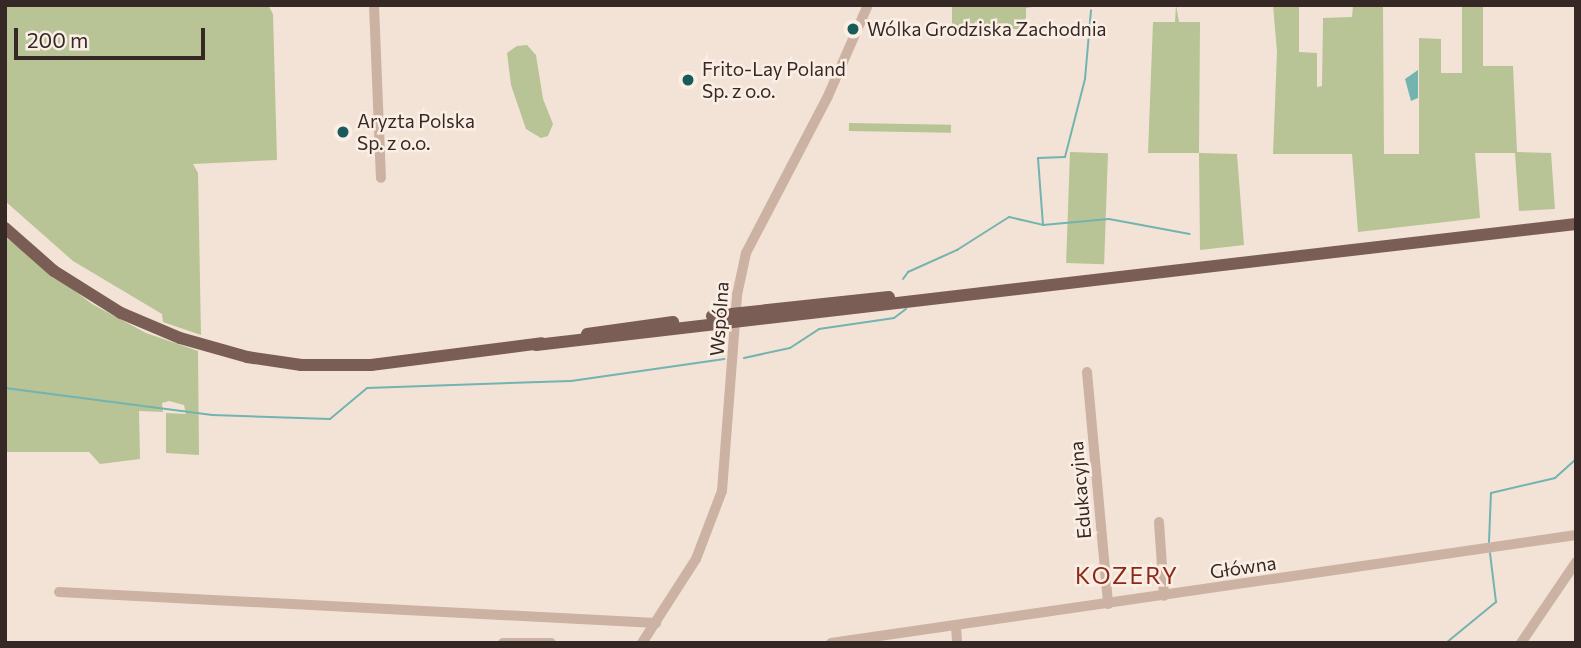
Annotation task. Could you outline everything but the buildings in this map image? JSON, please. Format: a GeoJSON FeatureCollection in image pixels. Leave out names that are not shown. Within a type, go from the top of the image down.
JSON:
{"type":"FeatureCollection","features":[{"type":"Feature","properties":{"kind":"main road"},"geometry":{"type":"LineString","coordinates":[[5,228],[54,271],[121,313],[180,338],[247,357],[301,365],[371,365],[736,318],[1576,224]]}},
{"type":"Feature","properties":{"kind":"street"},"geometry":{"type":"LineString","coordinates":[[374,5],[381,178]]}},
{"type":"Feature","properties":{"kind":"street","name":"Wspólna"},"geometry":{"type":"LineString","coordinates":[[642,643],[696,559],[722,491],[736,318],[746,253],[828,96],[868,5]]}},
{"type":"Feature","properties":{"kind":"street","name":"Edukacyjna"},"geometry":{"type":"LineString","coordinates":[[1087,372],[1108,604]]}},
{"type":"Feature","properties":{"kind":"street"},"geometry":{"type":"LineString","coordinates":[[1159,522],[1164,596]]}},
{"type":"Feature","properties":{"kind":"street","name":"Główna"},"geometry":{"type":"LineString","coordinates":[[831,643],[1576,535]]}},
{"type":"Feature","properties":{"kind":"street"},"geometry":{"type":"LineString","coordinates":[[1521,643],[1576,562]]}},
{"type":"Feature","properties":{"kind":"street"},"geometry":{"type":"LineString","coordinates":[[59,592],[656,623]]}},
{"type":"Feature","properties":{"kind":"street"},"geometry":{"type":"LineString","coordinates":[[956,627],[957,643]]}},
{"type":"Feature","properties":{"kind":"street"},"geometry":{"type":"LineString","coordinates":[[503,643],[551,643]]}},
{"type":"Feature","properties":{"kind":"green space"},"geometry":{"type":"Polygon","coordinates":[[[5,5],[268,5],[273,14],[277,160],[193,164],[198,173],[201,335],[163,322],[162,314],[73,261],[5,201],[5,5]]]}},
{"type":"Feature","properties":{"kind":"green space"},"geometry":{"type":"Polygon","coordinates":[[[952,5],[1045,5],[1026,8],[1026,29],[952,29],[952,5]]]}},
{"type":"Feature","properties":{"kind":"green space"},"geometry":{"type":"Polygon","coordinates":[[[1176,5],[1179,22],[1200,22],[1199,153],[1148,153],[1153,22],[1175,22],[1176,5]]]}},
{"type":"Feature","properties":{"kind":"green space"},"geometry":{"type":"Polygon","coordinates":[[[1273,5],[1299,5],[1299,52],[1317,53],[1317,87],[1322,86],[1323,18],[1352,17],[1353,5],[1383,5],[1384,154],[1419,154],[1419,38],[1441,39],[1441,73],[1462,73],[1462,5],[1483,5],[1483,66],[1513,66],[1517,152],[1551,153],[1555,209],[1519,211],[1515,153],[1475,153],[1480,218],[1358,232],[1352,154],[1273,154],[1277,52],[1273,5]]]}},
{"type":"Feature","properties":{"kind":"green space"},"geometry":{"type":"Polygon","coordinates":[[[527,45],[536,55],[543,99],[553,124],[548,136],[541,138],[526,129],[511,85],[507,53],[517,46],[527,45]]]}},
{"type":"Feature","properties":{"kind":"green space"},"geometry":{"type":"Polygon","coordinates":[[[849,123],[951,125],[951,133],[849,131],[849,123]]]}},
{"type":"Feature","properties":{"kind":"green space"},"geometry":{"type":"Polygon","coordinates":[[[1070,152],[1108,153],[1104,264],[1066,263],[1070,152]]]}},
{"type":"Feature","properties":{"kind":"green space"},"geometry":{"type":"Polygon","coordinates":[[[1199,153],[1237,154],[1244,245],[1200,250],[1199,153]]]}},
{"type":"Feature","properties":{"kind":"green space"},"geometry":{"type":"Polygon","coordinates":[[[5,237],[92,304],[146,333],[198,351],[199,455],[166,453],[166,413],[186,414],[184,405],[169,401],[162,403],[163,412],[139,411],[140,459],[100,464],[89,452],[5,452],[5,237]]]}},
{"type":"Feature","properties":{"kind":"water"},"geometry":{"type":"Polygon","coordinates":[[[1418,70],[1418,98],[1411,101],[1405,79],[1418,70]]]}},
{"type":"Feature","properties":{"kind":"waterway"},"geometry":{"type":"LineString","coordinates":[[903,279],[908,272],[957,250],[1009,217],[1043,225],[1038,158],[1065,157],[1085,79],[1091,10]]}},
{"type":"Feature","properties":{"kind":"waterway"},"geometry":{"type":"LineString","coordinates":[[1043,225],[1109,219],[1190,234]]}},
{"type":"Feature","properties":{"kind":"waterway"},"geometry":{"type":"LineString","coordinates":[[744,358],[790,348],[819,329],[894,318],[906,309]]}},
{"type":"Feature","properties":{"kind":"waterway"},"geometry":{"type":"LineString","coordinates":[[5,388],[212,415],[330,419],[367,388],[571,381],[724,359]]}},
{"type":"Feature","properties":{"kind":"waterway"},"geometry":{"type":"LineString","coordinates":[[1489,542],[1491,493],[1555,478],[1576,459]]}},
{"type":"Feature","properties":{"kind":"waterway"},"geometry":{"type":"LineString","coordinates":[[1446,643],[1496,602],[1490,553]]}},
{"type":"Feature","properties":{"kind":"place","name":"Wólka Grodziska Zachodnia"},"geometry":{"type":"Point","coordinates":[853,29]}},
{"type":"Feature","properties":{"kind":"place","name":"Frito-Lay Poland Sp. z o.o."},"geometry":{"type":"Point","coordinates":[688,80]}},
{"type":"Feature","properties":{"kind":"place","name":"Aryzta Polska Sp. z o.o."},"geometry":{"type":"Point","coordinates":[343,132]}},
{"type":"Feature","properties":{"kind":"district","name":"KOZERY"},"geometry":{"type":"Point","coordinates":[1127,575]}}]}
